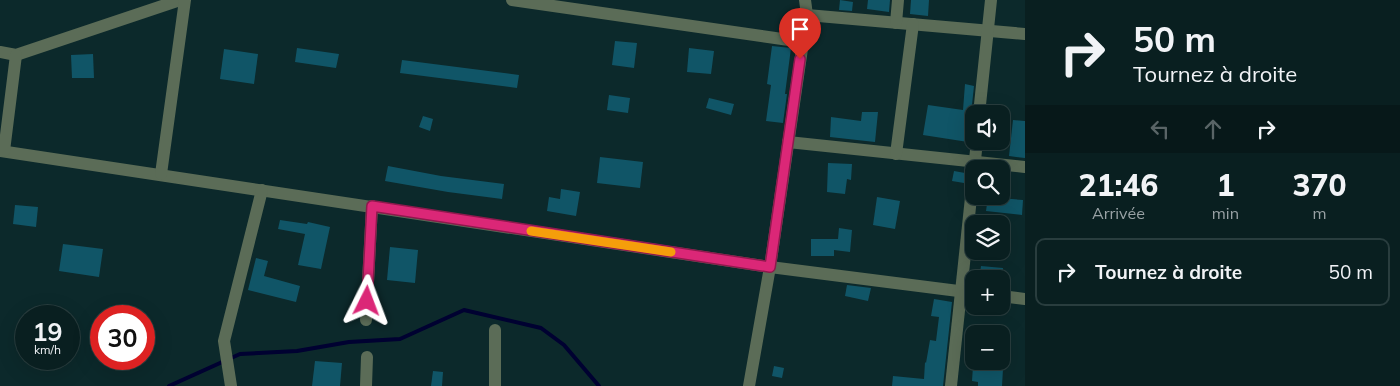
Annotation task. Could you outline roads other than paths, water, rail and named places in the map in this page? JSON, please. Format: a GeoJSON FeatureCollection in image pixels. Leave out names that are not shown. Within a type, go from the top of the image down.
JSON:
{"type":"FeatureCollection","features":[{"type":"Feature","properties":{"kind":"street"},"geometry":{"type":"LineString","coordinates":[[0,52],[16,55],[180,0]]}},
{"type":"Feature","properties":{"kind":"street"},"geometry":{"type":"LineString","coordinates":[[161,174],[185,0]]}},
{"type":"Feature","properties":{"kind":"street"},"geometry":{"type":"LineString","coordinates":[[512,0],[803,42]]}},
{"type":"Feature","properties":{"kind":"street"},"geometry":{"type":"LineString","coordinates":[[749,386],[770,267],[807,14],[806,0]]}},
{"type":"Feature","properties":{"kind":"street"},"geometry":{"type":"LineString","coordinates":[[896,23],[898,0]]}},
{"type":"Feature","properties":{"kind":"street"},"geometry":{"type":"LineString","coordinates":[[980,105],[991,0]]}},
{"type":"Feature","properties":{"kind":"street"},"geometry":{"type":"LineString","coordinates":[[807,14],[1025,34]]}},
{"type":"Feature","properties":{"kind":"street"},"geometry":{"type":"LineString","coordinates":[[896,154],[913,24]]}},
{"type":"Feature","properties":{"kind":"street"},"geometry":{"type":"LineString","coordinates":[[16,55],[2,151],[770,267],[965,292]]}},
{"type":"Feature","properties":{"kind":"street"},"geometry":{"type":"LineString","coordinates":[[788,142],[965,161]]}},
{"type":"Feature","properties":{"kind":"street"},"geometry":{"type":"LineString","coordinates":[[1010,166],[1025,167]]}},
{"type":"Feature","properties":{"kind":"street"},"geometry":{"type":"LineString","coordinates":[[231,386],[224,341],[262,190]]}},
{"type":"Feature","properties":{"kind":"street"},"geometry":{"type":"LineString","coordinates":[[968,270],[972,205]]}},
{"type":"Feature","properties":{"kind":"street"},"geometry":{"type":"LineString","coordinates":[[366,320],[372,206]]}},
{"type":"Feature","properties":{"kind":"street"},"geometry":{"type":"LineString","coordinates":[[1010,297],[1025,299]]}},
{"type":"Feature","properties":{"kind":"street"},"geometry":{"type":"LineString","coordinates":[[951,386],[965,304]]}},
{"type":"Feature","properties":{"kind":"street"},"geometry":{"type":"LineString","coordinates":[[495,330],[495,386]]}},
{"type":"Feature","properties":{"kind":"street"},"geometry":{"type":"LineString","coordinates":[[366,386],[367,357]]}},
{"type":"Feature","properties":{"kind":"waterway"},"geometry":{"type":"LineString","coordinates":[[169,386],[240,354],[297,351],[349,342],[400,339],[464,310],[541,328],[564,345],[599,386]]}}]}
